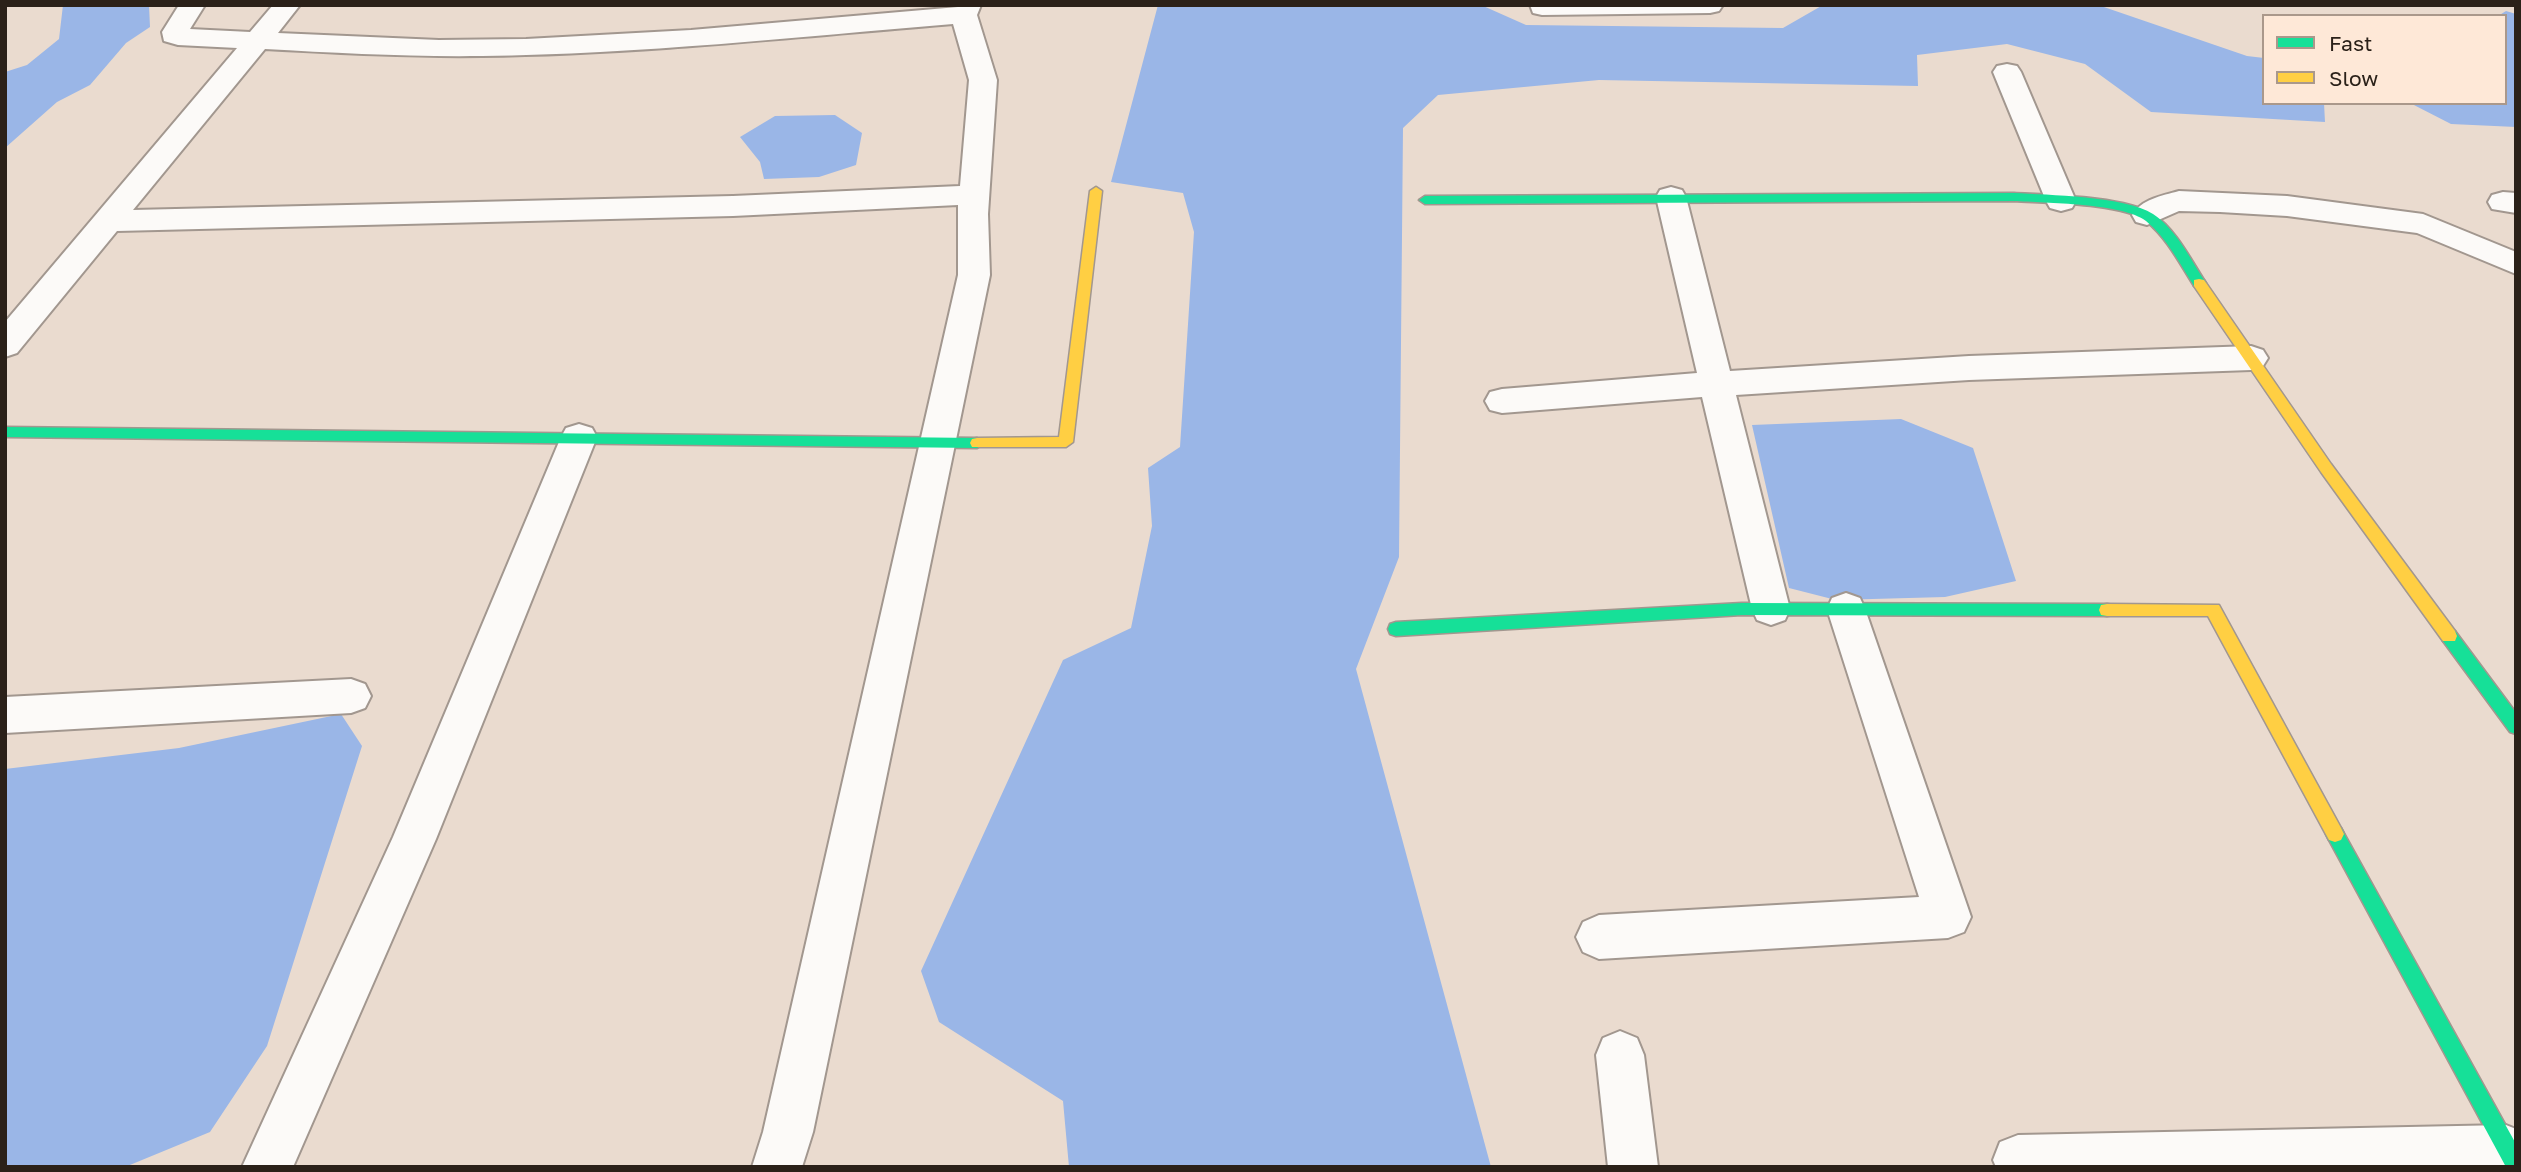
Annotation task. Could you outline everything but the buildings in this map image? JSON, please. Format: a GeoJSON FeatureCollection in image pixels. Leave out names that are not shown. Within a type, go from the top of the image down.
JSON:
{"type":"FeatureCollection","features":[{"type":"Feature","properties":{"kind":"street"},"geometry":{"type":"LineString","coordinates":[[192,5],[174,35],[393,48],[526,47],[751,33],[966,10],[983,80],[974,195],[974,275],[788,1132],[777,1167]]}},
{"type":"Feature","properties":{"kind":"street"},"geometry":{"type":"LineString","coordinates":[[5,345],[287,5]]}},
{"type":"Feature","properties":{"kind":"street"},"geometry":{"type":"LineString","coordinates":[[1542,7],[1710,5]]}},
{"type":"Feature","properties":{"kind":"street"},"geometry":{"type":"LineString","coordinates":[[2007,72],[2061,201]]}},
{"type":"Feature","properties":{"kind":"street"},"geometry":{"type":"LineString","coordinates":[[5,432],[936,444],[1066,442],[1096,191]]}},
{"type":"Feature","properties":{"kind":"street"},"geometry":{"type":"LineString","coordinates":[[106,221],[719,207],[974,195]]}},
{"type":"Feature","properties":{"kind":"street"},"geometry":{"type":"LineString","coordinates":[[1671,197],[1771,609]]}},
{"type":"Feature","properties":{"kind":"street"},"geometry":{"type":"LineString","coordinates":[[1425,200],[2014,197],[2061,201],[2147,215],[2166,234],[2326,468],[2516,727]]}},
{"type":"Feature","properties":{"kind":"street"},"geometry":{"type":"LineString","coordinates":[[2147,215],[2163,205],[2179,201],[2220,202],[2287,206],[2423,224],[2516,264]]}},
{"type":"Feature","properties":{"kind":"street"},"geometry":{"type":"LineString","coordinates":[[1502,401],[1714,382],[2063,362],[2251,358]]}},
{"type":"Feature","properties":{"kind":"street"},"geometry":{"type":"LineString","coordinates":[[267,1167],[414,839],[579,438]]}},
{"type":"Feature","properties":{"kind":"street"},"geometry":{"type":"LineString","coordinates":[[1396,629],[1771,609],[2213,611],[2511,1158],[2018,1160]]}},
{"type":"Feature","properties":{"kind":"street"},"geometry":{"type":"LineString","coordinates":[[1599,937],[1948,917],[1846,609]]}},
{"type":"Feature","properties":{"kind":"street"},"geometry":{"type":"LineString","coordinates":[[5,715],[351,696]]}},
{"type":"Feature","properties":{"kind":"street"},"geometry":{"type":"LineString","coordinates":[[1620,1055],[1633,1167]]}},
{"type":"Feature","properties":{"kind":"water"},"geometry":{"type":"Polygon","coordinates":[[[63,5],[149,5],[150,27],[126,43],[90,85],[57,102],[5,148],[5,72],[27,65],[59,39],[63,5]]]}},
{"type":"Feature","properties":{"kind":"water"},"geometry":{"type":"Polygon","coordinates":[[[1158,5],[1481,5],[1526,25],[1783,28],[1823,5],[2098,5],[2247,56],[2262,58],[2262,105],[2324,105],[2325,122],[2151,112],[2085,64],[2007,44],[1917,55],[1918,86],[1599,80],[1438,95],[1403,128],[1399,557],[1356,669],[1491,1167],[1069,1167],[1063,1101],[939,1022],[921,971],[1063,660],[1131,628],[1152,526],[1148,468],[1180,447],[1194,232],[1183,193],[1111,182],[1158,5]]]}},
{"type":"Feature","properties":{"kind":"water"},"geometry":{"type":"Polygon","coordinates":[[[2506,11],[2516,14],[2516,127],[2451,124],[2414,105],[2507,105],[2507,14],[2501,14],[2506,11]]]}},
{"type":"Feature","properties":{"kind":"water"},"geometry":{"type":"Polygon","coordinates":[[[835,115],[862,133],[856,165],[819,177],[764,179],[760,162],[740,137],[775,116],[835,115]]]}},
{"type":"Feature","properties":{"kind":"water"},"geometry":{"type":"Polygon","coordinates":[[[1901,419],[1973,448],[2016,581],[1945,597],[1836,600],[1789,588],[1752,425],[1901,419]]]}},
{"type":"Feature","properties":{"kind":"water"},"geometry":{"type":"Polygon","coordinates":[[[341,714],[362,746],[267,1046],[210,1132],[125,1167],[5,1167],[5,769],[179,748],[341,714]]]}},
{"type":"Feature","properties":{"kind":"traffic: fast"},"geometry":{"type":"LineString","coordinates":[[1425,200],[2014,197],[2085,202],[2124,208],[2149,217],[2170,240],[2199,283]]}},
{"type":"Feature","properties":{"kind":"traffic: fast"},"geometry":{"type":"LineString","coordinates":[[5,432],[977,443]]}},
{"type":"Feature","properties":{"kind":"traffic: fast"},"geometry":{"type":"LineString","coordinates":[[1396,629],[1742,609],[2107,610]]}},
{"type":"Feature","properties":{"kind":"traffic: fast"},"geometry":{"type":"LineString","coordinates":[[2449,636],[2516,727]]}},
{"type":"Feature","properties":{"kind":"traffic: fast"},"geometry":{"type":"LineString","coordinates":[[2335,834],[2516,1165]]}},
{"type":"Feature","properties":{"kind":"traffic: slow"},"geometry":{"type":"LineString","coordinates":[[977,443],[1066,442],[1096,191]]}},
{"type":"Feature","properties":{"kind":"traffic: slow"},"geometry":{"type":"LineString","coordinates":[[2199,283],[2326,468],[2449,636]]}},
{"type":"Feature","properties":{"kind":"traffic: slow"},"geometry":{"type":"LineString","coordinates":[[2107,610],[2213,610],[2335,834]]}}]}
